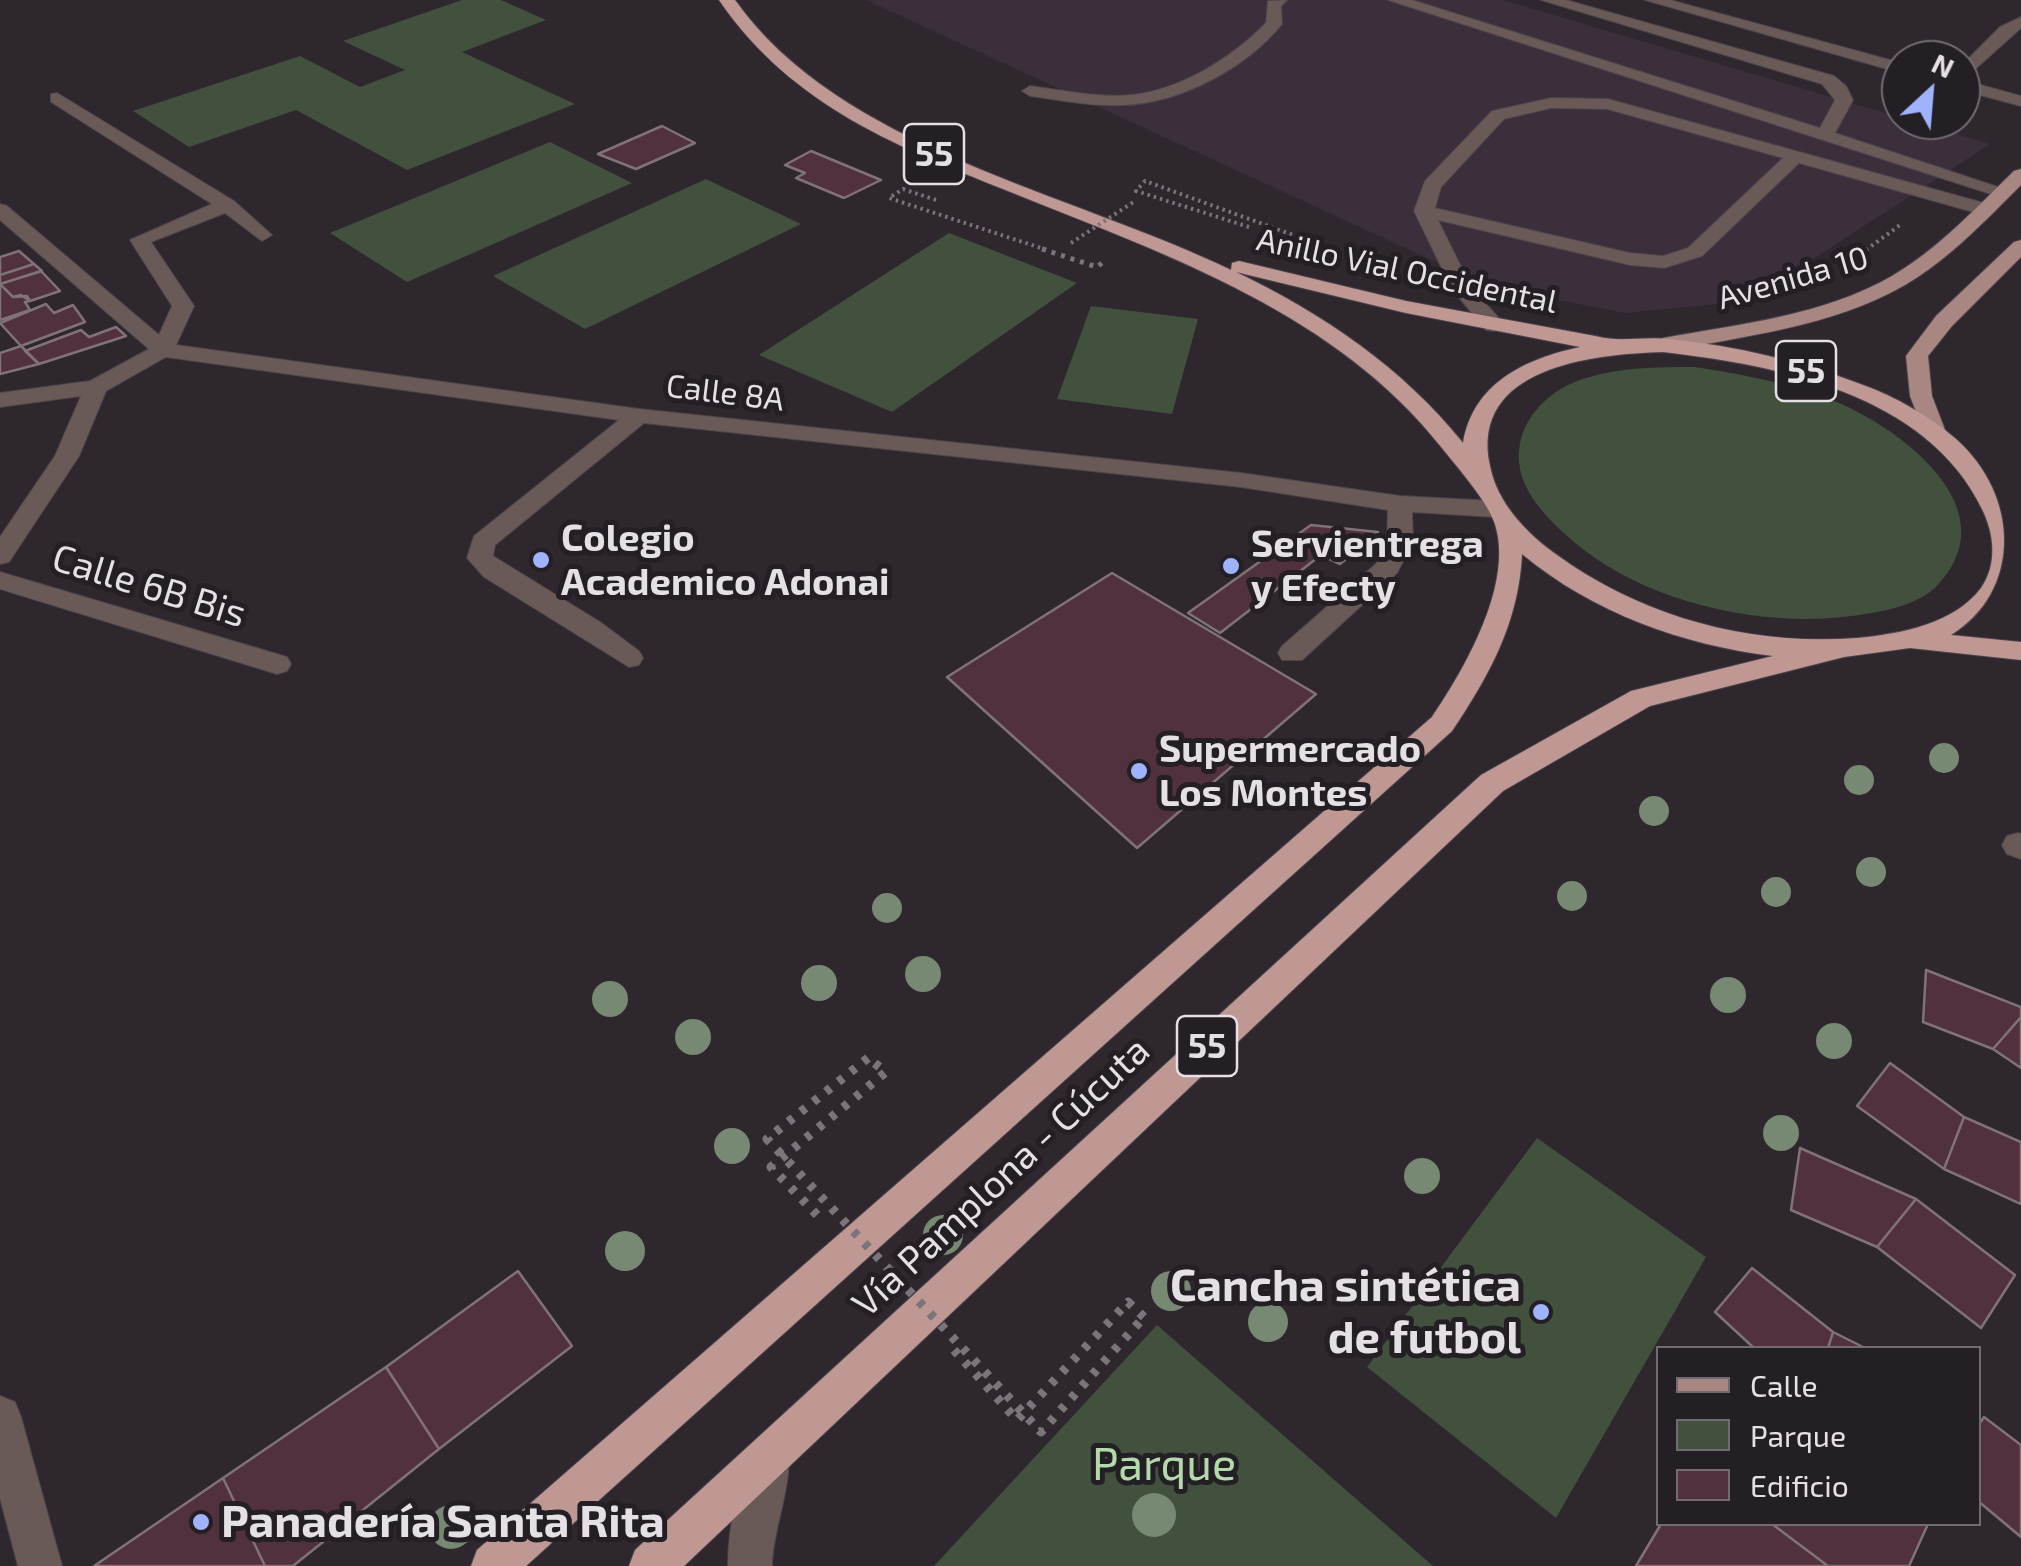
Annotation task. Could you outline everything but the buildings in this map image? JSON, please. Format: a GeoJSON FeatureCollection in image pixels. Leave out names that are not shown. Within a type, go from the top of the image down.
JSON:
{"type":"FeatureCollection","features":[{"type":"Feature","properties":{"kind":"highway","name":"Anillo Vial Occidental"},"geometry":{"type":"LineString","coordinates":[[726,0],[778,62],[887,132],[946,160],[1178,253],[1301,313],[1409,392],[1451,438],[1478,477]]}},
{"type":"Feature","properties":{"kind":"highway","name":"Anillo Vial Occidental"},"geometry":{"type":"LineString","coordinates":[[1178,253],[1494,325],[1623,346]]}},
{"type":"Feature","properties":{"kind":"highway","name":"55"},"geometry":{"type":"LineString","coordinates":[[1664,345],[1721,350],[1816,374],[1889,405],[1935,435],[1972,469],[1996,503],[2006,537],[2004,569],[1986,598],[1955,623],[1910,640],[1836,650],[1741,641],[1647,616],[1591,590],[1560,570],[1502,518],[1478,477],[1473,448],[1478,421],[1492,398],[1515,378],[1546,363],[1623,346],[1664,345]]}},
{"type":"Feature","properties":{"kind":"highway","name":"55"},"geometry":{"type":"LineString","coordinates":[[1972,469],[2021,495]]}},
{"type":"Feature","properties":{"kind":"highway","name":"Vía Pamplona - Cúcuta"},"geometry":{"type":"LineString","coordinates":[[493,1566],[1442,724],[1478,672],[1502,613],[1512,569],[1502,518]]}},
{"type":"Feature","properties":{"kind":"highway","name":"55"},"geometry":{"type":"LineString","coordinates":[[1910,640],[2021,651]]}},
{"type":"Feature","properties":{"kind":"highway","name":"Vía Pamplona - Cúcuta"},"geometry":{"type":"LineString","coordinates":[[651,1566],[1492,783],[1567,736],[1641,698],[1836,650]]}},
{"type":"Feature","properties":{"kind":"main road","name":"Avenida 10"},"geometry":{"type":"LineString","coordinates":[[1664,345],[1792,318],[1870,294],[1922,265],[2021,175]]}},
{"type":"Feature","properties":{"kind":"main road"},"geometry":{"type":"LineString","coordinates":[[1935,435],[1921,396],[1918,356],[1944,320],[2021,246]]}},
{"type":"Feature","properties":{"kind":"street"},"geometry":{"type":"LineString","coordinates":[[1030,91],[1131,100],[1161,93],[1228,63],[1260,41],[1274,24],[1272,4],[1279,0]]}},
{"type":"Feature","properties":{"kind":"street"},"geometry":{"type":"LineString","coordinates":[[1396,0],[2004,192]]}},
{"type":"Feature","properties":{"kind":"street"},"geometry":{"type":"LineString","coordinates":[[1548,0],[1828,80],[1840,90],[1844,100],[1826,134]]}},
{"type":"Feature","properties":{"kind":"street"},"geometry":{"type":"LineString","coordinates":[[1652,0],[1881,63]]}},
{"type":"Feature","properties":{"kind":"street"},"geometry":{"type":"LineString","coordinates":[[1981,56],[2006,30],[2021,22]]}},
{"type":"Feature","properties":{"kind":"street"},"geometry":{"type":"LineString","coordinates":[[1981,90],[2021,101]]}},
{"type":"Feature","properties":{"kind":"street"},"geometry":{"type":"LineString","coordinates":[[57,98],[226,206],[262,235]]}},
{"type":"Feature","properties":{"kind":"street"},"geometry":{"type":"LineString","coordinates":[[1494,325],[1462,289],[1424,211],[1432,185],[1498,116],[1551,103],[1608,104],[1984,210]]}},
{"type":"Feature","properties":{"kind":"street"},"geometry":{"type":"LineString","coordinates":[[1424,211],[1630,259],[1664,262],[1695,252],[1797,155]]}},
{"type":"Feature","properties":{"kind":"street"},"geometry":{"type":"LineString","coordinates":[[0,400],[96,387],[163,350],[183,306],[140,240],[226,206]]}},
{"type":"Feature","properties":{"kind":"street"},"geometry":{"type":"LineString","coordinates":[[0,210],[163,350]]}},
{"type":"Feature","properties":{"kind":"street","name":"Calle 8A"},"geometry":{"type":"LineString","coordinates":[[163,350],[639,416],[1241,480],[1502,518]]}},
{"type":"Feature","properties":{"kind":"street"},"geometry":{"type":"LineString","coordinates":[[0,556],[67,456],[96,387]]}},
{"type":"Feature","properties":{"kind":"street"},"geometry":{"type":"LineString","coordinates":[[629,658],[590,628],[493,571],[480,558],[483,542],[639,416]]}},
{"type":"Feature","properties":{"kind":"street"},"geometry":{"type":"LineString","coordinates":[[1292,652],[1388,566],[1400,542],[1400,504]]}},
{"type":"Feature","properties":{"kind":"street","name":"Calle 6B Bis"},"geometry":{"type":"LineString","coordinates":[[0,580],[277,664]]}},
{"type":"Feature","properties":{"kind":"street"},"geometry":{"type":"LineString","coordinates":[[0,1418],[40,1566]]}},
{"type":"Feature","properties":{"kind":"street"},"geometry":{"type":"LineString","coordinates":[[750,1566],[750,1542],[771,1454]]}},
{"type":"Feature","properties":{"kind":"path"},"geometry":{"type":"LineString","coordinates":[[1193,197],[1145,182],[1136,191],[1309,247]]}},
{"type":"Feature","properties":{"kind":"path"},"geometry":{"type":"LineString","coordinates":[[1071,243],[1135,201]]}},
{"type":"Feature","properties":{"kind":"path"},"geometry":{"type":"LineString","coordinates":[[850,1249],[770,1166],[886,1072],[868,1058],[766,1140],[1042,1432],[1144,1317],[1128,1302],[1018,1420],[921,1313]]}},
{"type":"Feature","properties":{"kind":"shaded area"},"geometry":{"type":"Polygon","coordinates":[[[866,0],[1503,0],[1881,112],[1881,140],[1976,140],[1990,144],[1749,301],[1625,313],[1490,287],[866,0]]]}},
{"type":"Feature","properties":{"kind":"green space"},"geometry":{"type":"Polygon","coordinates":[[[462,0],[501,0],[546,20],[462,52],[575,104],[407,170],[296,110],[189,147],[133,111],[300,56],[360,87],[405,70],[343,41],[462,0]]]}},
{"type":"Feature","properties":{"kind":"green space"},"geometry":{"type":"Polygon","coordinates":[[[550,142],[632,183],[407,282],[330,233],[550,142]]]}},
{"type":"Feature","properties":{"kind":"green space"},"geometry":{"type":"Polygon","coordinates":[[[706,179],[801,224],[585,329],[493,276],[706,179]]]}},
{"type":"Feature","properties":{"kind":"green space"},"geometry":{"type":"Polygon","coordinates":[[[949,233],[1077,283],[892,412],[759,355],[949,233]]]}},
{"type":"Feature","properties":{"kind":"green space"},"geometry":{"type":"Polygon","coordinates":[[[1091,306],[1198,319],[1172,414],[1057,399],[1091,306]]]}},
{"type":"Feature","properties":{"kind":"green space"},"geometry":{"type":"Polygon","coordinates":[[[1695,367],[1762,379],[1827,398],[1885,428],[1913,449],[1937,474],[1954,501],[1961,529],[1956,559],[1935,588],[1904,605],[1853,616],[1810,619],[1742,614],[1707,607],[1642,584],[1611,568],[1565,534],[1537,504],[1523,481],[1521,438],[1534,412],[1556,392],[1597,375],[1638,368],[1695,367]]]}},
{"type":"Feature","properties":{"kind":"green space","name":"Cancha sintética de futbol"},"geometry":{"type":"Polygon","coordinates":[[[1537,1138],[1706,1257],[1556,1518],[1367,1367],[1537,1138]]]}},
{"type":"Feature","properties":{"kind":"green space","name":"Parque"},"geometry":{"type":"Polygon","coordinates":[[[1157,1325],[1433,1566],[934,1566],[1157,1325]]]}},
{"type":"Feature","properties":{"kind":"place","name":"Colegio Academico Adonai"},"geometry":{"type":"Point","coordinates":[541,560]}},
{"type":"Feature","properties":{"kind":"place","name":"Servientrega y Efecty"},"geometry":{"type":"Point","coordinates":[1231,566]}},
{"type":"Feature","properties":{"kind":"place","name":"Supermercado Los Montes"},"geometry":{"type":"Point","coordinates":[1139,771]}},
{"type":"Feature","properties":{"kind":"place","name":"Cancha sintética de futbol"},"geometry":{"type":"Point","coordinates":[1541,1312]}},
{"type":"Feature","properties":{"kind":"place","name":"Panadería Santa Rita"},"geometry":{"type":"Point","coordinates":[201,1522]}}]}
